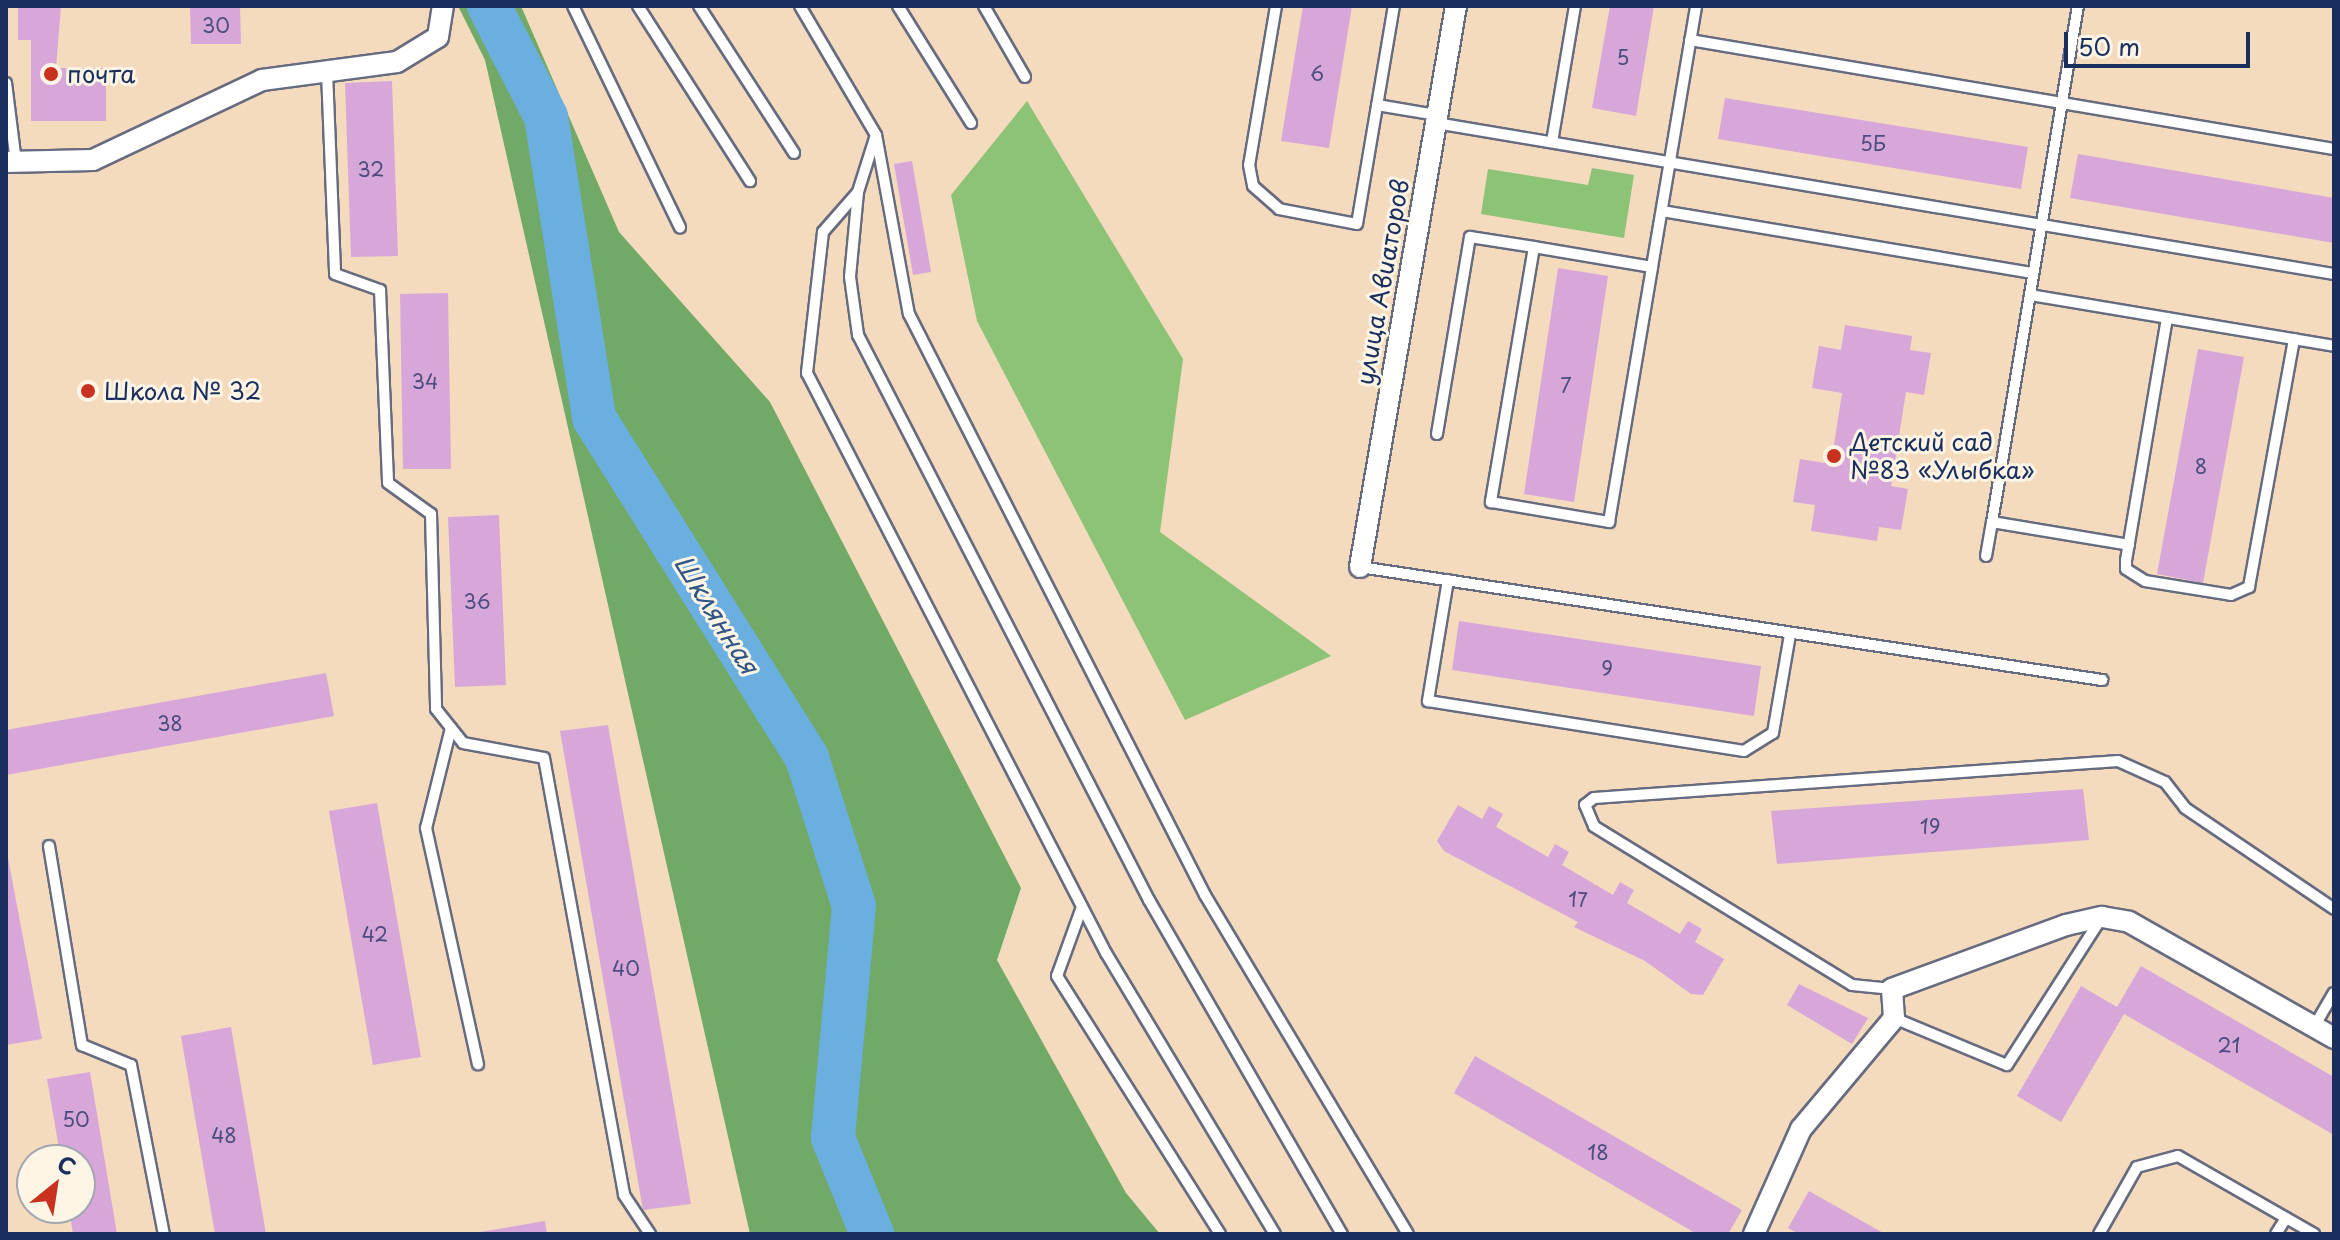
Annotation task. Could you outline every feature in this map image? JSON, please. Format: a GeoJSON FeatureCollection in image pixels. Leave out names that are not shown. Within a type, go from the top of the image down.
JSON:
{"type":"FeatureCollection","features":[{"type":"Feature","properties":{"kind":"street"},"geometry":{"type":"LineString","coordinates":[[11,162],[93,160],[262,80],[397,62],[438,37],[443,6]]}},
{"type":"Feature","properties":{"kind":"street","name":"улица Авиаторов"},"geometry":{"type":"LineString","coordinates":[[1360,567],[1456,6]]}},
{"type":"Feature","properties":{"kind":"street"},"geometry":{"type":"LineString","coordinates":[[1754,1234],[1801,1129],[1894,1018],[1892,989],[2102,917],[2129,922],[2334,1038]]}},
{"type":"Feature","properties":{"kind":"lane"},"geometry":{"type":"LineString","coordinates":[[573,6],[680,227]]}},
{"type":"Feature","properties":{"kind":"lane"},"geometry":{"type":"LineString","coordinates":[[638,6],[750,181]]}},
{"type":"Feature","properties":{"kind":"lane"},"geometry":{"type":"LineString","coordinates":[[699,6],[794,153]]}},
{"type":"Feature","properties":{"kind":"lane"},"geometry":{"type":"LineString","coordinates":[[800,6],[876,135],[909,314],[1205,895],[1408,1234]]}},
{"type":"Feature","properties":{"kind":"lane"},"geometry":{"type":"LineString","coordinates":[[898,6],[971,123]]}},
{"type":"Feature","properties":{"kind":"lane"},"geometry":{"type":"LineString","coordinates":[[984,6],[1025,77]]}},
{"type":"Feature","properties":{"kind":"lane"},"geometry":{"type":"LineString","coordinates":[[1276,6],[1249,165],[1263,201],[1357,224],[1394,6]]}},
{"type":"Feature","properties":{"kind":"lane"},"geometry":{"type":"LineString","coordinates":[[1552,142],[1575,6]]}},
{"type":"Feature","properties":{"kind":"lane"},"geometry":{"type":"LineString","coordinates":[[1534,247],[1491,502],[1609,522],[1696,6]]}},
{"type":"Feature","properties":{"kind":"lane"},"geometry":{"type":"LineString","coordinates":[[1986,556],[2078,6]]}},
{"type":"Feature","properties":{"kind":"lane"},"geometry":{"type":"LineString","coordinates":[[1690,40],[2334,149]]}},
{"type":"Feature","properties":{"kind":"lane"},"geometry":{"type":"LineString","coordinates":[[327,72],[335,274],[380,290],[388,483],[431,514],[436,709],[463,743],[544,758],[624,1195],[650,1234]]}},
{"type":"Feature","properties":{"kind":"lane"},"geometry":{"type":"LineString","coordinates":[[6,83],[11,162]]}},
{"type":"Feature","properties":{"kind":"lane"},"geometry":{"type":"LineString","coordinates":[[1377,105],[1552,142],[2334,274]]}},
{"type":"Feature","properties":{"kind":"lane"},"geometry":{"type":"LineString","coordinates":[[876,135],[858,192],[850,277],[858,335],[1149,900],[1342,1234]]}},
{"type":"Feature","properties":{"kind":"lane"},"geometry":{"type":"LineString","coordinates":[[858,192],[823,232],[807,373],[1082,907],[1275,1234]]}},
{"type":"Feature","properties":{"kind":"lane"},"geometry":{"type":"LineString","coordinates":[[1662,211],[2033,273]]}},
{"type":"Feature","properties":{"kind":"lane"},"geometry":{"type":"LineString","coordinates":[[1437,434],[1470,237],[1652,267]]}},
{"type":"Feature","properties":{"kind":"lane"},"geometry":{"type":"LineString","coordinates":[[2030,295],[2334,346]]}},
{"type":"Feature","properties":{"kind":"lane"},"geometry":{"type":"LineString","coordinates":[[2167,318],[2126,569],[2145,581],[2231,595],[2249,587],[2294,339]]}},
{"type":"Feature","properties":{"kind":"lane"},"geometry":{"type":"LineString","coordinates":[[1992,522],[2129,545]]}},
{"type":"Feature","properties":{"kind":"lane"},"geometry":{"type":"LineString","coordinates":[[1360,567],[1790,635],[2102,680]]}},
{"type":"Feature","properties":{"kind":"lane"},"geometry":{"type":"LineString","coordinates":[[1448,580],[1428,701],[1744,751],[1773,733],[1790,635]]}},
{"type":"Feature","properties":{"kind":"lane"},"geometry":{"type":"LineString","coordinates":[[451,728],[426,828],[478,1064]]}},
{"type":"Feature","properties":{"kind":"lane"},"geometry":{"type":"LineString","coordinates":[[1892,989],[1852,985],[1594,826],[1585,805],[1594,798],[2118,761],[2165,782],[2185,808],[2334,909]]}},
{"type":"Feature","properties":{"kind":"lane"},"geometry":{"type":"LineString","coordinates":[[49,846],[82,1045],[131,1065],[164,1234]]}},
{"type":"Feature","properties":{"kind":"lane"},"geometry":{"type":"LineString","coordinates":[[1082,907],[1057,976],[1220,1234]]}},
{"type":"Feature","properties":{"kind":"lane"},"geometry":{"type":"LineString","coordinates":[[1894,1018],[2007,1065],[2102,917]]}},
{"type":"Feature","properties":{"kind":"lane"},"geometry":{"type":"LineString","coordinates":[[2314,1027],[2334,993]]}},
{"type":"Feature","properties":{"kind":"lane"},"geometry":{"type":"LineString","coordinates":[[2099,1234],[2137,1167],[2178,1156],[2314,1234]]}},
{"type":"Feature","properties":{"kind":"lane"},"geometry":{"type":"LineString","coordinates":[[2276,1234],[2286,1218]]}},
{"type":"Feature","properties":{"kind":"green space"},"geometry":{"type":"Polygon","coordinates":[[[458,6],[521,6],[619,232],[770,402],[1021,888],[997,960],[1126,1193],[1160,1234],[750,1234],[485,60],[458,6]]]}},
{"type":"Feature","properties":{"kind":"green space"},"geometry":{"type":"Polygon","coordinates":[[[1027,101],[1183,359],[1160,532],[1331,656],[1185,720],[977,321],[951,195],[1027,101]]]}},
{"type":"Feature","properties":{"kind":"green space"},"geometry":{"type":"Polygon","coordinates":[[[1592,168],[1634,175],[1624,238],[1481,214],[1488,169],[1588,185],[1592,168]]]}},
{"type":"Feature","properties":{"kind":"building"},"geometry":{"type":"Polygon","coordinates":[[[18,6],[61,6],[56,68],[106,68],[106,121],[31,121],[31,40],[18,40],[18,6]]]}},
{"type":"Feature","properties":{"kind":"building"},"geometry":{"type":"Polygon","coordinates":[[[190,6],[240,6],[241,44],[191,44],[190,6]]]}},
{"type":"Feature","properties":{"kind":"building"},"geometry":{"type":"Polygon","coordinates":[[[1303,6],[1352,6],[1329,148],[1281,141],[1303,6]]]}},
{"type":"Feature","properties":{"kind":"building"},"geometry":{"type":"Polygon","coordinates":[[[1610,6],[1654,6],[1636,116],[1592,108],[1610,6]]]}},
{"type":"Feature","properties":{"kind":"building"},"geometry":{"type":"Polygon","coordinates":[[[392,81],[398,256],[351,257],[345,83],[392,81]]]}},
{"type":"Feature","properties":{"kind":"building"},"geometry":{"type":"Polygon","coordinates":[[[1725,98],[2028,147],[2021,189],[1718,139],[1725,98]]]}},
{"type":"Feature","properties":{"kind":"building"},"geometry":{"type":"Polygon","coordinates":[[[2078,154],[2334,198],[2334,243],[2070,198],[2078,154]]]}},
{"type":"Feature","properties":{"kind":"building"},"geometry":{"type":"Polygon","coordinates":[[[912,161],[931,272],[913,275],[894,164],[912,161]]]}},
{"type":"Feature","properties":{"kind":"building"},"geometry":{"type":"Polygon","coordinates":[[[1558,268],[1608,276],[1574,502],[1524,494],[1558,268]]]}},
{"type":"Feature","properties":{"kind":"building"},"geometry":{"type":"Polygon","coordinates":[[[448,293],[451,469],[403,469],[400,294],[448,293]]]}},
{"type":"Feature","properties":{"kind":"building"},"geometry":{"type":"Polygon","coordinates":[[[1845,325],[1912,336],[1910,350],[1931,353],[1924,395],[1906,392],[1891,486],[1908,489],[1901,530],[1879,527],[1877,541],[1811,531],[1815,505],[1793,502],[1800,459],[1831,464],[1842,393],[1812,388],[1819,346],[1841,350],[1845,325]]]}},
{"type":"Feature","properties":{"kind":"building"},"geometry":{"type":"Polygon","coordinates":[[[2198,349],[2244,357],[2203,583],[2157,574],[2198,349]]]}},
{"type":"Feature","properties":{"kind":"building"},"geometry":{"type":"Polygon","coordinates":[[[499,515],[506,685],[455,687],[448,517],[499,515]]]}},
{"type":"Feature","properties":{"kind":"building"},"geometry":{"type":"Polygon","coordinates":[[[1459,621],[1761,666],[1754,716],[1452,670],[1459,621]]]}},
{"type":"Feature","properties":{"kind":"building"},"geometry":{"type":"Polygon","coordinates":[[[326,673],[334,716],[6,775],[6,730],[326,673]]]}},
{"type":"Feature","properties":{"kind":"building"},"geometry":{"type":"Polygon","coordinates":[[[608,725],[691,1204],[643,1210],[560,731],[608,725]]]}},
{"type":"Feature","properties":{"kind":"building"},"geometry":{"type":"Polygon","coordinates":[[[2083,789],[2089,840],[1777,864],[1771,811],[2083,789]]]}},
{"type":"Feature","properties":{"kind":"building"},"geometry":{"type":"Polygon","coordinates":[[[377,803],[421,1057],[373,1065],[329,811],[377,803]]]}},
{"type":"Feature","properties":{"kind":"building"},"geometry":{"type":"Polygon","coordinates":[[[1458,805],[1482,819],[1489,806],[1503,814],[1496,827],[1548,857],[1555,844],[1569,852],[1562,865],[1613,895],[1620,882],[1634,890],[1627,903],[1680,934],[1688,921],[1702,929],[1695,942],[1724,959],[1703,995],[1691,994],[1645,961],[1574,927],[1578,922],[1444,851],[1437,841],[1458,805]]]}},
{"type":"Feature","properties":{"kind":"building"},"geometry":{"type":"Polygon","coordinates":[[[6,847],[42,1039],[6,1045],[6,847]]]}},
{"type":"Feature","properties":{"kind":"building"},"geometry":{"type":"Polygon","coordinates":[[[2141,966],[2334,1077],[2334,1135],[2124,1014],[2061,1122],[2017,1096],[2081,986],[2117,1007],[2141,966]]]}},
{"type":"Feature","properties":{"kind":"building"},"geometry":{"type":"Polygon","coordinates":[[[1799,984],[1868,1018],[1852,1044],[1787,1005],[1799,984]]]}},
{"type":"Feature","properties":{"kind":"building"},"geometry":{"type":"Polygon","coordinates":[[[231,1027],[266,1234],[215,1234],[181,1036],[231,1027]]]}},
{"type":"Feature","properties":{"kind":"building"},"geometry":{"type":"Polygon","coordinates":[[[1475,1056],[1742,1210],[1728,1234],[1697,1234],[1454,1093],[1475,1056]]]}},
{"type":"Feature","properties":{"kind":"building"},"geometry":{"type":"Polygon","coordinates":[[[90,1072],[117,1234],[73,1234],[71,1224],[96,1224],[96,1144],[58,1144],[47,1079],[90,1072]]]}},
{"type":"Feature","properties":{"kind":"building"},"geometry":{"type":"Polygon","coordinates":[[[1809,1191],[1885,1234],[1799,1234],[1788,1228],[1809,1191]]]}},
{"type":"Feature","properties":{"kind":"building"},"geometry":{"type":"Polygon","coordinates":[[[545,1221],[547,1234],[480,1232],[545,1221]]]}},
{"type":"Feature","properties":{"kind":"waterway","name":"Шклянная"},"geometry":{"type":"LineString","coordinates":[[489,6],[546,117],[594,418],[807,758],[854,906],[833,1138],[872,1234]]}},
{"type":"Feature","properties":{"kind":"place","name":"почта"},"geometry":{"type":"Point","coordinates":[51,74]}},
{"type":"Feature","properties":{"kind":"place","name":"Школа № 32"},"geometry":{"type":"Point","coordinates":[88,391]}},
{"type":"Feature","properties":{"kind":"place","name":"Детский сад №83 «Улыбка»"},"geometry":{"type":"Point","coordinates":[1834,456]}}]}
